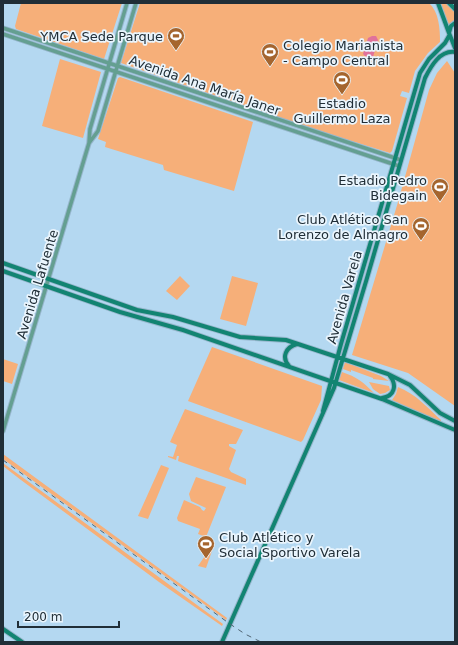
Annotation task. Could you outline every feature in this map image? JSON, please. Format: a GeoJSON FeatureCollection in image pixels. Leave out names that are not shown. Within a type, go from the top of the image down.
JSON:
{"type":"FeatureCollection","features":[{"type":"Feature","properties":{"kind":"main road"},"geometry":{"type":"LineString","coordinates":[[437,3],[455,48]]}},
{"type":"Feature","properties":{"kind":"main road"},"geometry":{"type":"LineString","coordinates":[[449,3],[455,9]]}},
{"type":"Feature","properties":{"kind":"main road","name":"Avenida Varela"},"geometry":{"type":"LineString","coordinates":[[222,642],[323,411],[330,381],[420,73],[429,59],[445,43],[451,26],[455,23]]}},
{"type":"Feature","properties":{"kind":"main road","name":"Avenida Varela"},"geometry":{"type":"LineString","coordinates":[[323,411],[327,406],[335,383],[425,78],[430,66],[442,54],[447,52],[455,52]]}},
{"type":"Feature","properties":{"kind":"main road"},"geometry":{"type":"LineString","coordinates":[[373,233],[379,235]]}},
{"type":"Feature","properties":{"kind":"main road"},"geometry":{"type":"LineString","coordinates":[[3,263],[140,311],[173,316],[240,336],[281,340],[299,344],[388,374],[410,385],[440,412],[455,421]]}},
{"type":"Feature","properties":{"kind":"main road"},"geometry":{"type":"LineString","coordinates":[[3,271],[120,312],[183,330],[382,398],[455,430]]}},
{"type":"Feature","properties":{"kind":"main road"},"geometry":{"type":"LineString","coordinates":[[293,368],[285,359],[285,352],[289,347],[299,344]]}},
{"type":"Feature","properties":{"kind":"main road"},"geometry":{"type":"LineString","coordinates":[[382,398],[388,397],[394,391],[394,384],[388,374]]}},
{"type":"Feature","properties":{"kind":"main road"},"geometry":{"type":"LineString","coordinates":[[3,629],[22,642]]}},
{"type":"Feature","properties":{"kind":"street","name":"Avenida Lafuente"},"geometry":{"type":"LineString","coordinates":[[3,430],[89,143],[90,129],[127,3]]}},
{"type":"Feature","properties":{"kind":"street","name":"Avenida Lafuente"},"geometry":{"type":"LineString","coordinates":[[89,143],[98,131],[136,3]]}},
{"type":"Feature","properties":{"kind":"street","name":"Avenida Ana María Janer"},"geometry":{"type":"LineString","coordinates":[[5,28],[401,160]]}},
{"type":"Feature","properties":{"kind":"street"},"geometry":{"type":"LineString","coordinates":[[4,34],[5,28]]}},
{"type":"Feature","properties":{"kind":"street","name":"Avenida Ana María Janer"},"geometry":{"type":"LineString","coordinates":[[4,34],[399,166]]}},
{"type":"Feature","properties":{"kind":"street"},"geometry":{"type":"LineString","coordinates":[[294,132],[294,129],[298,126]]}},
{"type":"Feature","properties":{"kind":"shaded area"},"geometry":{"type":"Polygon","coordinates":[[[21,3],[122,3],[104,59],[16,29],[15,26],[21,3]]]}},
{"type":"Feature","properties":{"kind":"shaded area"},"geometry":{"type":"Polygon","coordinates":[[[140,3],[429,3],[437,16],[440,42],[428,53],[415,71],[409,93],[402,91],[400,96],[407,98],[392,151],[390,153],[297,124],[121,63],[140,3]]]}},
{"type":"Feature","properties":{"kind":"shaded area"},"geometry":{"type":"Polygon","coordinates":[[[440,3],[447,3],[455,12],[455,19],[449,26],[440,3]]]}},
{"type":"Feature","properties":{"kind":"shaded area"},"geometry":{"type":"Polygon","coordinates":[[[376,36],[378,40],[373,57],[371,58],[363,54],[368,38],[376,36]]]}},
{"type":"Feature","properties":{"kind":"shaded area"},"geometry":{"type":"Polygon","coordinates":[[[60,59],[101,72],[83,138],[42,126],[60,59]]]}},
{"type":"Feature","properties":{"kind":"shaded area","name":"Club Atlético San Lorenzo de Almagro"},"geometry":{"type":"Polygon","coordinates":[[[447,61],[455,73],[455,406],[408,373],[352,355],[398,202],[429,90],[437,73],[447,61]]]}},
{"type":"Feature","properties":{"kind":"shaded area"},"geometry":{"type":"Polygon","coordinates":[[[120,77],[253,122],[234,191],[164,170],[163,165],[105,147],[106,142],[98,139],[118,78],[120,77]]]}},
{"type":"Feature","properties":{"kind":"shaded area"},"geometry":{"type":"Polygon","coordinates":[[[180,276],[190,286],[177,300],[166,291],[180,276]]]}},
{"type":"Feature","properties":{"kind":"shaded area"},"geometry":{"type":"Polygon","coordinates":[[[232,276],[258,283],[246,326],[220,319],[232,276]]]}},
{"type":"Feature","properties":{"kind":"shaded area"},"geometry":{"type":"Polygon","coordinates":[[[212,347],[322,386],[321,400],[301,442],[188,401],[212,347]]]}},
{"type":"Feature","properties":{"kind":"shaded area"},"geometry":{"type":"Polygon","coordinates":[[[3,359],[18,364],[12,384],[3,381],[3,359]]]}},
{"type":"Feature","properties":{"kind":"shaded area"},"geometry":{"type":"Polygon","coordinates":[[[345,362],[381,376],[389,381],[373,379],[351,370],[351,372],[343,369],[345,362]]]}},
{"type":"Feature","properties":{"kind":"shaded area"},"geometry":{"type":"Polygon","coordinates":[[[342,372],[360,380],[374,393],[339,380],[342,372]]]}},
{"type":"Feature","properties":{"kind":"shaded area"},"geometry":{"type":"Polygon","coordinates":[[[369,382],[389,386],[390,390],[380,394],[373,389],[369,382]]]}},
{"type":"Feature","properties":{"kind":"shaded area"},"geometry":{"type":"Polygon","coordinates":[[[398,387],[410,393],[441,420],[441,422],[392,400],[398,387]]]}},
{"type":"Feature","properties":{"kind":"shaded area"},"geometry":{"type":"Polygon","coordinates":[[[185,409],[243,430],[236,444],[229,444],[229,446],[236,450],[229,469],[231,472],[246,479],[246,485],[178,461],[179,456],[177,456],[176,460],[168,457],[173,457],[177,445],[170,442],[185,409]]]}},
{"type":"Feature","properties":{"kind":"shaded area"},"geometry":{"type":"Polygon","coordinates":[[[3,454],[227,618],[226,620],[3,459],[3,454]]]}},
{"type":"Feature","properties":{"kind":"shaded area"},"geometry":{"type":"Polygon","coordinates":[[[3,463],[223,624],[222,626],[159,582],[21,480],[3,466],[3,463]]]}},
{"type":"Feature","properties":{"kind":"shaded area"},"geometry":{"type":"Polygon","coordinates":[[[161,465],[169,468],[148,519],[138,516],[161,465]]]}},
{"type":"Feature","properties":{"kind":"shaded area"},"geometry":{"type":"Polygon","coordinates":[[[196,477],[226,487],[206,537],[198,534],[200,529],[178,521],[177,518],[184,500],[200,507],[204,511],[206,508],[191,501],[189,494],[196,477]]]}},
{"type":"Feature","properties":{"kind":"shaded area","name":"Club Atlético y Social Sportivo Varela"},"geometry":{"type":"Polygon","coordinates":[[[211,547],[213,548],[206,568],[198,566],[211,547]]]}},
{"type":"Feature","properties":{"kind":"railway"},"geometry":{"type":"LineString","coordinates":[[3,460],[230,624],[261,642]]}},
{"type":"Feature","properties":{"kind":"place","name":"YMCA Sede Parque"},"geometry":{"type":"Point","coordinates":[176,51]}},
{"type":"Feature","properties":{"kind":"place","name":"Colegio Marianista - Campo Central"},"geometry":{"type":"Point","coordinates":[270,67]}},
{"type":"Feature","properties":{"kind":"place","name":"Estadio Guillermo Laza"},"geometry":{"type":"Point","coordinates":[342,95]}},
{"type":"Feature","properties":{"kind":"place","name":"Estadio Pedro Bidegain"},"geometry":{"type":"Point","coordinates":[440,202]}},
{"type":"Feature","properties":{"kind":"place","name":"Club Atlético San Lorenzo de Almagro"},"geometry":{"type":"Point","coordinates":[421,241]}},
{"type":"Feature","properties":{"kind":"place","name":"Club Atlético y Social Sportivo Varela"},"geometry":{"type":"Point","coordinates":[206,559]}}]}
